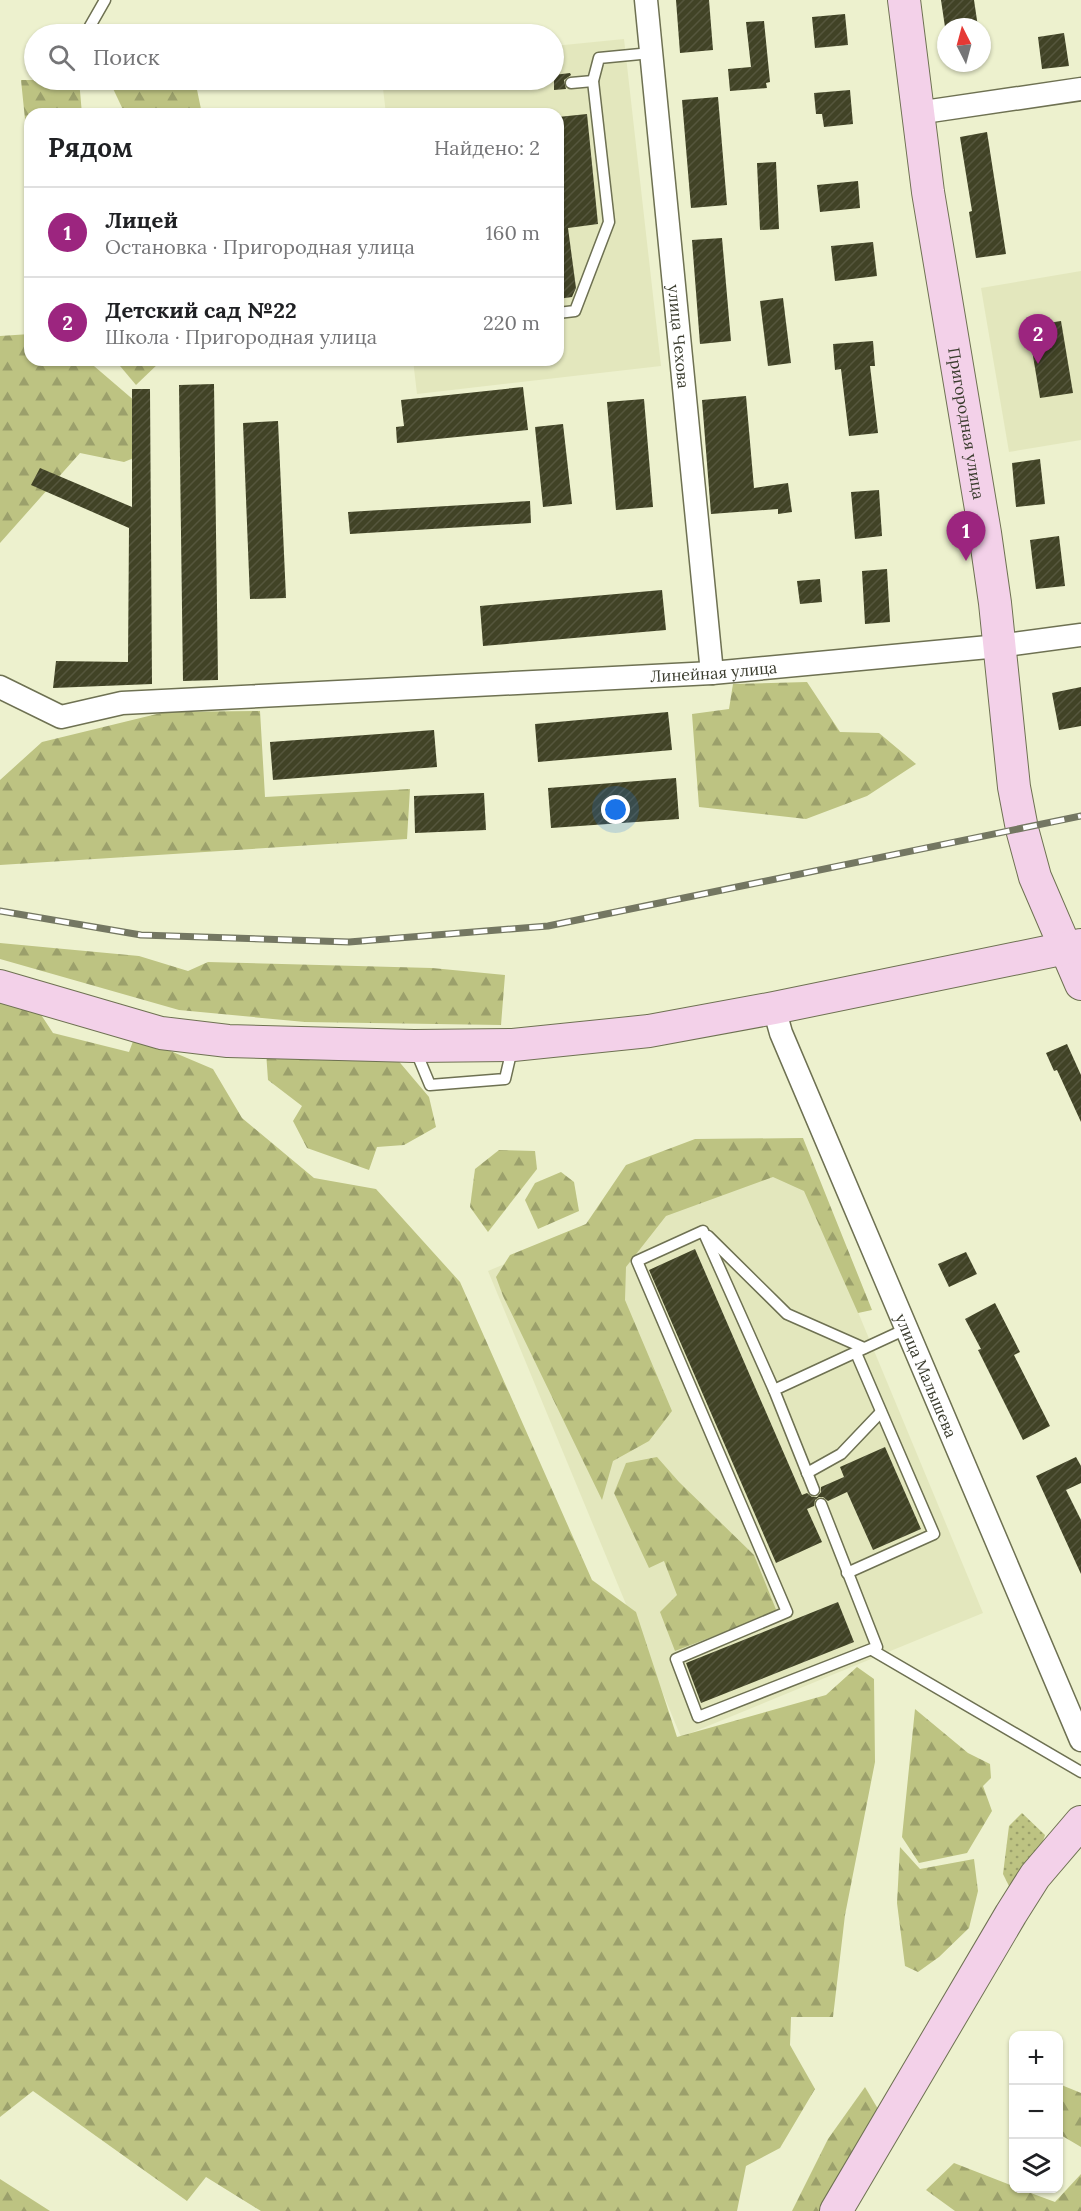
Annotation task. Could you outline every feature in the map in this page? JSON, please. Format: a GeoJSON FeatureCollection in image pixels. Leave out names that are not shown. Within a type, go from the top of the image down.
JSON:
{"type":"FeatureCollection","features":[{"type":"Feature","properties":{"kind":"main road","name":"Пригородная улица"},"geometry":{"type":"LineString","coordinates":[[904,0],[928,192],[985,533],[1014,787],[1035,877],[1073,946],[1081,984]]}},
{"type":"Feature","properties":{"kind":"main road"},"geometry":{"type":"LineString","coordinates":[[0,986],[161,1033],[228,1041],[414,1046],[513,1045],[649,1031],[774,1008],[1073,946]]}},
{"type":"Feature","properties":{"kind":"main road"},"geometry":{"type":"LineString","coordinates":[[836,2211],[1011,1914],[1035,1876],[1081,1822]]}},
{"type":"Feature","properties":{"kind":"street","name":"улица Чехова"},"geometry":{"type":"LineString","coordinates":[[646,0],[712,673]]}},
{"type":"Feature","properties":{"kind":"street"},"geometry":{"type":"LineString","coordinates":[[917,112],[1081,89]]}},
{"type":"Feature","properties":{"kind":"street","name":"Линейная улица"},"geometry":{"type":"LineString","coordinates":[[0,687],[61,717],[122,703],[712,673],[999,646],[1081,635]]}},
{"type":"Feature","properties":{"kind":"street","name":"улица Малышева"},"geometry":{"type":"LineString","coordinates":[[774,1008],[781,1033],[1081,1740]]}},
{"type":"Feature","properties":{"kind":"lane"},"geometry":{"type":"LineString","coordinates":[[91,24],[105,0]]}},
{"type":"Feature","properties":{"kind":"lane"},"geometry":{"type":"LineString","coordinates":[[564,312],[575,311],[609,222],[593,81],[599,58],[651,53]]}},
{"type":"Feature","properties":{"kind":"lane"},"geometry":{"type":"LineString","coordinates":[[572,83],[593,81]]}},
{"type":"Feature","properties":{"kind":"lane"},"geometry":{"type":"LineString","coordinates":[[703,1231],[787,1314],[860,1350],[881,1412],[934,1534],[847,1573]]}},
{"type":"Feature","properties":{"kind":"lane"},"geometry":{"type":"LineString","coordinates":[[703,1231],[774,1390],[814,1490]]}},
{"type":"Feature","properties":{"kind":"lane"},"geometry":{"type":"LineString","coordinates":[[703,1231],[637,1261],[787,1612],[676,1659],[698,1717],[877,1647],[820,1504]]}},
{"type":"Feature","properties":{"kind":"lane"},"geometry":{"type":"LineString","coordinates":[[774,1390],[906,1329]]}},
{"type":"Feature","properties":{"kind":"lane"},"geometry":{"type":"LineString","coordinates":[[807,1473],[841,1454],[881,1412]]}},
{"type":"Feature","properties":{"kind":"lane"},"geometry":{"type":"LineString","coordinates":[[872,1650],[1081,1772]]}},
{"type":"Feature","properties":{"kind":"shaded area"},"geometry":{"type":"Polygon","coordinates":[[[624,39],[661,366],[417,394],[414,366],[564,366],[564,108],[385,108],[383,90],[564,90],[564,45],[624,39]]]}},
{"type":"Feature","properties":{"kind":"shaded area"},"geometry":{"type":"Polygon","coordinates":[[[1081,271],[1081,440],[1009,452],[981,288],[1081,271]]]}},
{"type":"Feature","properties":{"kind":"shaded area"},"geometry":{"type":"Polygon","coordinates":[[[789,1146],[983,1613],[681,1737],[488,1271],[789,1146]]]}},
{"type":"Feature","properties":{"kind":"green space"},"geometry":{"type":"Polygon","coordinates":[[[21,80],[24,80],[24,90],[80,90],[81,108],[24,109],[21,80]]]}},
{"type":"Feature","properties":{"kind":"green space"},"geometry":{"type":"Polygon","coordinates":[[[114,90],[197,90],[201,108],[122,108],[114,90]]]}},
{"type":"Feature","properties":{"kind":"green space"},"geometry":{"type":"Polygon","coordinates":[[[24,334],[24,366],[94,366],[136,402],[141,455],[124,462],[80,453],[0,543],[0,336],[24,334]]]}},
{"type":"Feature","properties":{"kind":"green space"},"geometry":{"type":"Polygon","coordinates":[[[120,366],[156,366],[136,385],[120,366]]]}},
{"type":"Feature","properties":{"kind":"green space"},"geometry":{"type":"Polygon","coordinates":[[[807,682],[840,732],[879,733],[916,764],[867,796],[806,819],[699,807],[692,714],[729,709],[733,684],[807,682]]]}},
{"type":"Feature","properties":{"kind":"green space"},"geometry":{"type":"Polygon","coordinates":[[[260,711],[265,797],[410,789],[407,839],[0,865],[0,780],[42,742],[165,712],[260,711]]]}},
{"type":"Feature","properties":{"kind":"green space"},"geometry":{"type":"Polygon","coordinates":[[[0,943],[139,956],[188,971],[208,962],[432,968],[505,975],[501,1025],[305,1022],[179,1010],[0,959],[0,943]]]}},
{"type":"Feature","properties":{"kind":"green space"},"geometry":{"type":"Polygon","coordinates":[[[0,996],[34,1004],[53,1033],[129,1052],[135,1036],[213,1069],[242,1118],[314,1178],[376,1189],[460,1282],[592,1580],[636,1612],[677,1737],[826,1695],[857,1667],[874,1679],[875,1762],[845,1915],[833,2017],[791,2017],[790,2045],[815,2089],[780,2148],[746,2166],[737,2211],[261,2211],[206,2177],[187,2201],[33,2091],[0,2117],[0,996]]]}},
{"type":"Feature","properties":{"kind":"green space"},"geometry":{"type":"Polygon","coordinates":[[[266,1052],[396,1058],[429,1097],[436,1127],[404,1145],[377,1147],[369,1170],[307,1148],[293,1121],[302,1106],[268,1080],[266,1052]]]}},
{"type":"Feature","properties":{"kind":"green space"},"geometry":{"type":"Polygon","coordinates":[[[803,1138],[872,1310],[858,1313],[804,1191],[773,1177],[666,1216],[626,1267],[625,1300],[672,1411],[649,1441],[613,1461],[602,1500],[503,1296],[496,1277],[510,1255],[586,1224],[626,1165],[695,1139],[803,1138]]]}},
{"type":"Feature","properties":{"kind":"green space"},"geometry":{"type":"Polygon","coordinates":[[[499,1150],[535,1151],[537,1169],[488,1232],[470,1207],[475,1169],[499,1150]]]}},
{"type":"Feature","properties":{"kind":"green space"},"geometry":{"type":"Polygon","coordinates":[[[561,1172],[574,1182],[579,1211],[538,1229],[525,1200],[535,1183],[561,1172]]]}},
{"type":"Feature","properties":{"kind":"green space"},"geometry":{"type":"Polygon","coordinates":[[[657,1457],[679,1482],[754,1555],[777,1612],[675,1651],[660,1612],[677,1595],[664,1561],[649,1568],[614,1493],[626,1463],[657,1457]]]}},
{"type":"Feature","properties":{"kind":"green space"},"geometry":{"type":"Polygon","coordinates":[[[915,1709],[968,1753],[990,1764],[991,1778],[983,1786],[992,1811],[967,1853],[919,1863],[902,1837],[915,1709]]]}},
{"type":"Feature","properties":{"kind":"green space"},"geometry":{"type":"Polygon","coordinates":[[[1022,1813],[1045,1835],[1041,1848],[1011,1890],[1003,1874],[1009,1826],[1022,1813]]]}},
{"type":"Feature","properties":{"kind":"green space"},"geometry":{"type":"Polygon","coordinates":[[[900,1847],[920,1869],[974,1859],[978,1891],[969,1928],[939,1957],[918,1972],[905,1966],[897,1903],[900,1847]]]}},
{"type":"Feature","properties":{"kind":"green space"},"geometry":{"type":"Polygon","coordinates":[[[1063,2086],[1081,2093],[1081,2147],[1063,2136],[1063,2086]]]}},
{"type":"Feature","properties":{"kind":"green space"},"geometry":{"type":"Polygon","coordinates":[[[865,2087],[878,2109],[835,2203],[829,2211],[792,2211],[828,2139],[865,2087]]]}},
{"type":"Feature","properties":{"kind":"green space"},"geometry":{"type":"Polygon","coordinates":[[[954,2163],[1009,2184],[1009,2193],[1031,2193],[1055,2202],[1081,2174],[1081,2211],[955,2211],[926,2190],[954,2163]]]}},
{"type":"Feature","properties":{"kind":"green space"},"geometry":{"type":"Polygon","coordinates":[[[0,2179],[50,2211],[0,2211],[0,2179]]]}},
{"type":"Feature","properties":{"kind":"building"},"geometry":{"type":"Polygon","coordinates":[[[676,0],[709,0],[713,50],[680,53],[676,0]]]}},
{"type":"Feature","properties":{"kind":"building"},"geometry":{"type":"Polygon","coordinates":[[[941,0],[974,0],[977,18],[944,18],[941,0]]]}},
{"type":"Feature","properties":{"kind":"building"},"geometry":{"type":"Polygon","coordinates":[[[845,14],[848,45],[815,48],[812,17],[845,14]]]}},
{"type":"Feature","properties":{"kind":"building"},"geometry":{"type":"Polygon","coordinates":[[[764,21],[770,82],[766,83],[767,88],[730,91],[728,69],[751,67],[746,22],[764,21]]]}},
{"type":"Feature","properties":{"kind":"building"},"geometry":{"type":"Polygon","coordinates":[[[1064,33],[1069,66],[1042,69],[1038,37],[1064,33]]]}},
{"type":"Feature","properties":{"kind":"building"},"geometry":{"type":"Polygon","coordinates":[[[570,73],[571,75],[564,80],[564,74],[570,73]]]}},
{"type":"Feature","properties":{"kind":"building"},"geometry":{"type":"Polygon","coordinates":[[[850,90],[853,124],[824,127],[822,114],[816,114],[814,93],[850,90]]]}},
{"type":"Feature","properties":{"kind":"building"},"geometry":{"type":"Polygon","coordinates":[[[718,97],[727,205],[691,208],[682,100],[718,97]]]}},
{"type":"Feature","properties":{"kind":"building"},"geometry":{"type":"Polygon","coordinates":[[[587,114],[598,224],[568,228],[576,288],[572,297],[564,298],[564,116],[587,114]]]}},
{"type":"Feature","properties":{"kind":"building"},"geometry":{"type":"Polygon","coordinates":[[[987,132],[1006,254],[976,258],[969,212],[972,211],[960,137],[987,132]]]}},
{"type":"Feature","properties":{"kind":"building"},"geometry":{"type":"Polygon","coordinates":[[[776,162],[779,229],[760,230],[757,163],[776,162]]]}},
{"type":"Feature","properties":{"kind":"building"},"geometry":{"type":"Polygon","coordinates":[[[858,181],[860,208],[820,212],[817,185],[858,181]]]}},
{"type":"Feature","properties":{"kind":"building"},"geometry":{"type":"Polygon","coordinates":[[[722,238],[731,341],[700,344],[692,240],[722,238]]]}},
{"type":"Feature","properties":{"kind":"building"},"geometry":{"type":"Polygon","coordinates":[[[873,242],[877,276],[835,281],[831,246],[873,242]]]}},
{"type":"Feature","properties":{"kind":"building"},"geometry":{"type":"Polygon","coordinates":[[[783,298],[791,363],[768,366],[760,301],[783,298]]]}},
{"type":"Feature","properties":{"kind":"building"},"geometry":{"type":"Polygon","coordinates":[[[1061,321],[1073,393],[1040,398],[1028,326],[1061,321]]]}},
{"type":"Feature","properties":{"kind":"building"},"geometry":{"type":"Polygon","coordinates":[[[873,341],[875,366],[870,366],[878,433],[849,436],[841,369],[835,370],[833,344],[873,341]]]}},
{"type":"Feature","properties":{"kind":"building"},"geometry":{"type":"Polygon","coordinates":[[[214,384],[218,680],[183,681],[179,385],[214,384]]]}},
{"type":"Feature","properties":{"kind":"building"},"geometry":{"type":"Polygon","coordinates":[[[523,387],[528,430],[397,443],[396,427],[404,426],[401,400],[523,387]]]}},
{"type":"Feature","properties":{"kind":"building"},"geometry":{"type":"Polygon","coordinates":[[[132,389],[150,389],[152,684],[53,688],[56,661],[128,662],[129,528],[31,485],[40,468],[132,507],[132,389]]]}},
{"type":"Feature","properties":{"kind":"building"},"geometry":{"type":"Polygon","coordinates":[[[746,396],[754,488],[788,483],[792,512],[778,514],[778,509],[711,514],[702,400],[746,396]]]}},
{"type":"Feature","properties":{"kind":"building"},"geometry":{"type":"Polygon","coordinates":[[[644,399],[653,507],[616,510],[607,402],[644,399]]]}},
{"type":"Feature","properties":{"kind":"building"},"geometry":{"type":"Polygon","coordinates":[[[278,421],[286,598],[250,599],[243,423],[278,421]]]}},
{"type":"Feature","properties":{"kind":"building"},"geometry":{"type":"Polygon","coordinates":[[[563,424],[572,504],[543,507],[535,427],[563,424]]]}},
{"type":"Feature","properties":{"kind":"building"},"geometry":{"type":"Polygon","coordinates":[[[1040,459],[1045,504],[1016,507],[1012,463],[1040,459]]]}},
{"type":"Feature","properties":{"kind":"building"},"geometry":{"type":"Polygon","coordinates":[[[879,490],[882,536],[855,539],[851,492],[879,490]]]}},
{"type":"Feature","properties":{"kind":"building"},"geometry":{"type":"Polygon","coordinates":[[[530,501],[531,523],[350,534],[348,512],[530,501]]]}},
{"type":"Feature","properties":{"kind":"building"},"geometry":{"type":"Polygon","coordinates":[[[1059,536],[1065,586],[1036,589],[1030,540],[1059,536]]]}},
{"type":"Feature","properties":{"kind":"building"},"geometry":{"type":"Polygon","coordinates":[[[887,569],[890,622],[865,624],[862,571],[887,569]]]}},
{"type":"Feature","properties":{"kind":"building"},"geometry":{"type":"Polygon","coordinates":[[[820,579],[822,602],[800,604],[797,581],[820,579]]]}},
{"type":"Feature","properties":{"kind":"building"},"geometry":{"type":"Polygon","coordinates":[[[662,590],[666,630],[483,646],[480,606],[662,590]]]}},
{"type":"Feature","properties":{"kind":"building"},"geometry":{"type":"Polygon","coordinates":[[[1081,687],[1081,726],[1059,730],[1052,693],[1081,687]]]}},
{"type":"Feature","properties":{"kind":"building"},"geometry":{"type":"Polygon","coordinates":[[[668,712],[672,750],[538,762],[535,724],[668,712]]]}},
{"type":"Feature","properties":{"kind":"building"},"geometry":{"type":"Polygon","coordinates":[[[434,730],[437,767],[273,780],[270,742],[434,730]]]}},
{"type":"Feature","properties":{"kind":"building"},"geometry":{"type":"Polygon","coordinates":[[[676,778],[679,819],[551,828],[548,788],[676,778]]]}},
{"type":"Feature","properties":{"kind":"building"},"geometry":{"type":"Polygon","coordinates":[[[484,793],[486,830],[415,833],[414,796],[484,793]]]}},
{"type":"Feature","properties":{"kind":"building"},"geometry":{"type":"Polygon","coordinates":[[[1067,1044],[1081,1075],[1081,1122],[1057,1070],[1054,1071],[1046,1053],[1067,1044]]]}},
{"type":"Feature","properties":{"kind":"building"},"geometry":{"type":"Polygon","coordinates":[[[695,1249],[802,1495],[807,1493],[812,1497],[817,1497],[821,1492],[821,1487],[844,1477],[840,1467],[885,1447],[921,1529],[873,1550],[847,1492],[828,1501],[819,1497],[815,1500],[814,1506],[807,1509],[822,1542],[776,1563],[649,1270],[695,1249]]]}},
{"type":"Feature","properties":{"kind":"building"},"geometry":{"type":"Polygon","coordinates":[[[966,1252],[977,1274],[949,1287],[938,1264],[966,1252]]]}},
{"type":"Feature","properties":{"kind":"building"},"geometry":{"type":"Polygon","coordinates":[[[995,1303],[1020,1352],[1014,1355],[1050,1426],[1023,1440],[965,1319],[995,1303]]]}},
{"type":"Feature","properties":{"kind":"building"},"geometry":{"type":"Polygon","coordinates":[[[1076,1457],[1081,1466],[1081,1483],[1066,1490],[1081,1520],[1081,1574],[1036,1476],[1076,1457]]]}},
{"type":"Feature","properties":{"kind":"building"},"geometry":{"type":"Polygon","coordinates":[[[838,1602],[854,1642],[701,1703],[686,1663],[838,1602]]]}},
{"type":"Feature","properties":{"kind":"railway"},"geometry":{"type":"LineString","coordinates":[[0,911],[141,935],[349,942],[548,926],[1081,816]]}},
{"type":"Feature","properties":{"kind":"place","name":"Детский сад №22"},"geometry":{"type":"Point","coordinates":[1038,364]}},
{"type":"Feature","properties":{"kind":"place","name":"Лицей"},"geometry":{"type":"Point","coordinates":[966,561]}}]}
